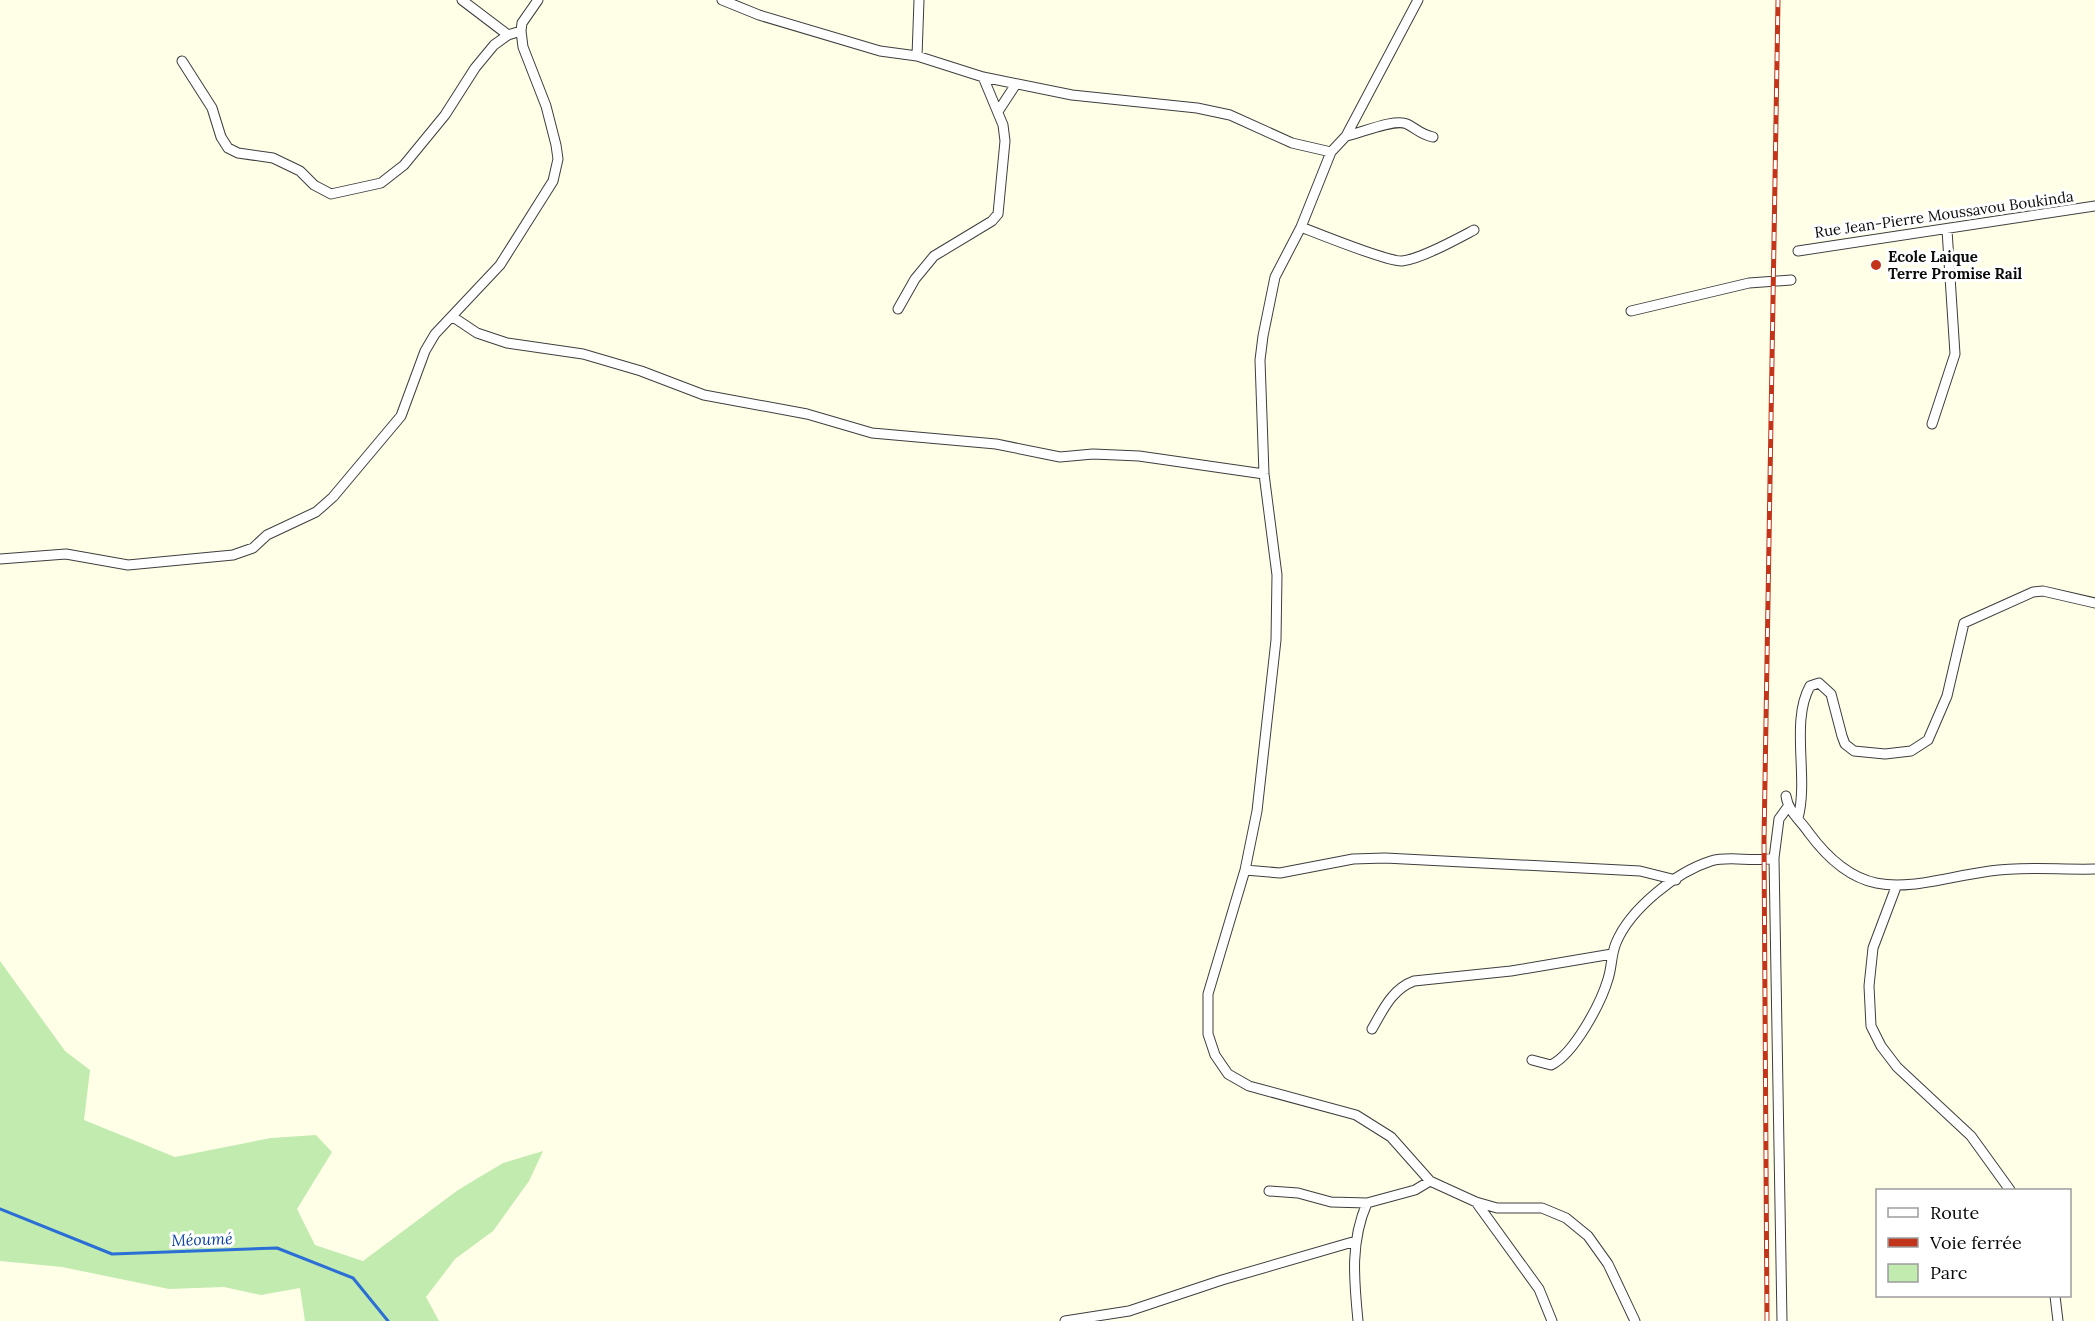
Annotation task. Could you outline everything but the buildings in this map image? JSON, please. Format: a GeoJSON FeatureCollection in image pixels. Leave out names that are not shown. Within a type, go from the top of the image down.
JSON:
{"type":"FeatureCollection","features":[{"type":"Feature","properties":{"kind":"street"},"geometry":{"type":"LineString","coordinates":[[462,0],[508,35]]}},
{"type":"Feature","properties":{"kind":"street"},"geometry":{"type":"LineString","coordinates":[[0,560],[66,554],[128,565],[233,555],[254,548],[267,535],[316,512],[376,449],[401,416],[425,351],[435,334],[500,265],[557,169],[558,159],[552,128],[523,47],[521,31],[522,23],[538,0]]}},
{"type":"Feature","properties":{"kind":"street"},"geometry":{"type":"LineString","coordinates":[[722,0],[759,15],[879,51],[917,56],[983,76],[1072,95],[1197,108],[1230,115],[1292,143],[1331,152]]}},
{"type":"Feature","properties":{"kind":"street"},"geometry":{"type":"LineString","coordinates":[[917,56],[919,0]]}},
{"type":"Feature","properties":{"kind":"street"},"geometry":{"type":"LineString","coordinates":[[1418,0],[1346,136],[1331,152],[1301,227],[1275,277],[1263,336],[1260,360],[1264,474],[1277,575],[1276,640],[1257,811],[1245,870],[1208,994],[1208,1034],[1215,1054],[1228,1074],[1249,1086],[1338,1108],[1374,1125],[1391,1137],[1430,1181],[1476,1202],[1497,1208],[1542,1209],[1566,1218],[1588,1236],[1608,1264],[1635,1321]]}},
{"type":"Feature","properties":{"kind":"street"},"geometry":{"type":"LineString","coordinates":[[182,61],[212,108],[221,137],[228,148],[238,153],[273,158],[300,171],[314,185],[331,194],[381,183],[404,165],[444,115],[475,68],[494,45],[508,35],[521,31]]}},
{"type":"Feature","properties":{"kind":"street"},"geometry":{"type":"LineString","coordinates":[[898,309],[915,279],[934,256],[992,221],[998,214],[1005,141],[999,110],[983,76]]}},
{"type":"Feature","properties":{"kind":"street"},"geometry":{"type":"LineString","coordinates":[[999,110],[1016,84]]}},
{"type":"Feature","properties":{"kind":"street"},"geometry":{"type":"LineString","coordinates":[[1346,136],[1395,122],[1408,124],[1416,132],[1432,137]]}},
{"type":"Feature","properties":{"kind":"street","name":"Rue Jean-Pierre Moussavou Boukinda"},"geometry":{"type":"LineString","coordinates":[[1798,251],[2095,206]]}},
{"type":"Feature","properties":{"kind":"street"},"geometry":{"type":"LineString","coordinates":[[1301,227],[1387,259],[1402,261],[1452,242],[1474,230]]}},
{"type":"Feature","properties":{"kind":"street"},"geometry":{"type":"LineString","coordinates":[[1932,424],[1955,354],[1947,230]]}},
{"type":"Feature","properties":{"kind":"street"},"geometry":{"type":"LineString","coordinates":[[1631,311],[1749,283],[1791,280]]}},
{"type":"Feature","properties":{"kind":"street"},"geometry":{"type":"LineString","coordinates":[[453,317],[477,333],[507,343],[583,354],[641,371],[704,395],[807,414],[872,433],[996,444],[1060,457],[1093,454],[1139,456],[1264,474]]}},
{"type":"Feature","properties":{"kind":"street"},"geometry":{"type":"LineString","coordinates":[[1798,818],[1803,792],[1803,704],[1810,686],[1819,683],[1831,694],[1845,744],[1854,751],[1885,754],[1911,751],[1928,740],[1947,696],[1964,622],[2033,592],[2043,591],[2095,603]]}},
{"type":"Feature","properties":{"kind":"street"},"geometry":{"type":"LineString","coordinates":[[1782,1321],[1774,858],[1779,819],[1787,808],[1786,796]]}},
{"type":"Feature","properties":{"kind":"street"},"geometry":{"type":"LineString","coordinates":[[1787,808],[1798,818],[1823,850],[1841,865],[1874,884],[1896,887],[2002,870],[2095,869]]}},
{"type":"Feature","properties":{"kind":"street"},"geometry":{"type":"LineString","coordinates":[[1245,870],[1280,873],[1353,859],[1385,858],[1640,871],[1676,880]]}},
{"type":"Feature","properties":{"kind":"street"},"geometry":{"type":"LineString","coordinates":[[1532,1060],[1551,1065],[1563,1059],[1602,997],[1609,976],[1612,954],[1629,921],[1647,900],[1676,880],[1709,862],[1723,858],[1756,861],[1774,858]]}},
{"type":"Feature","properties":{"kind":"street"},"geometry":{"type":"LineString","coordinates":[[1896,887],[1873,948],[1869,987],[1871,1026],[1881,1046],[1897,1067],[1971,1136],[2009,1189]]}},
{"type":"Feature","properties":{"kind":"street"},"geometry":{"type":"LineString","coordinates":[[1372,1029],[1391,997],[1402,986],[1414,981],[1511,971],[1612,954]]}},
{"type":"Feature","properties":{"kind":"street"},"geometry":{"type":"LineString","coordinates":[[1269,1191],[1298,1193],[1330,1202],[1367,1203],[1415,1190],[1430,1181]]}},
{"type":"Feature","properties":{"kind":"street"},"geometry":{"type":"LineString","coordinates":[[1476,1202],[1539,1289],[1552,1321]]}},
{"type":"Feature","properties":{"kind":"street"},"geometry":{"type":"LineString","coordinates":[[1358,1321],[1352,1262],[1360,1220],[1367,1203]]}},
{"type":"Feature","properties":{"kind":"street"},"geometry":{"type":"LineString","coordinates":[[1065,1321],[1097,1319],[1129,1311],[1222,1280],[1356,1241]]}},
{"type":"Feature","properties":{"kind":"street"},"geometry":{"type":"LineString","coordinates":[[2055,1297],[2058,1321]]}},
{"type":"Feature","properties":{"kind":"green space"},"geometry":{"type":"Polygon","coordinates":[[[0,961],[65,1051],[90,1070],[84,1120],[175,1157],[271,1138],[316,1135],[332,1152],[297,1209],[315,1245],[363,1261],[458,1190],[503,1163],[543,1151],[529,1181],[493,1231],[455,1259],[426,1297],[439,1321],[305,1321],[300,1288],[261,1295],[224,1287],[169,1289],[62,1267],[0,1261],[0,961]]]}},
{"type":"Feature","properties":{"kind":"waterway","name":"Méoumé"},"geometry":{"type":"LineString","coordinates":[[0,1209],[112,1254],[277,1248],[353,1278],[388,1321]]}},
{"type":"Feature","properties":{"kind":"railway"},"geometry":{"type":"LineString","coordinates":[[1767,1321],[1764,841],[1778,0]]}},
{"type":"Feature","properties":{"kind":"place","name":"Ecole Laique Terre Promise Rail"},"geometry":{"type":"Point","coordinates":[1876,265]}}]}
